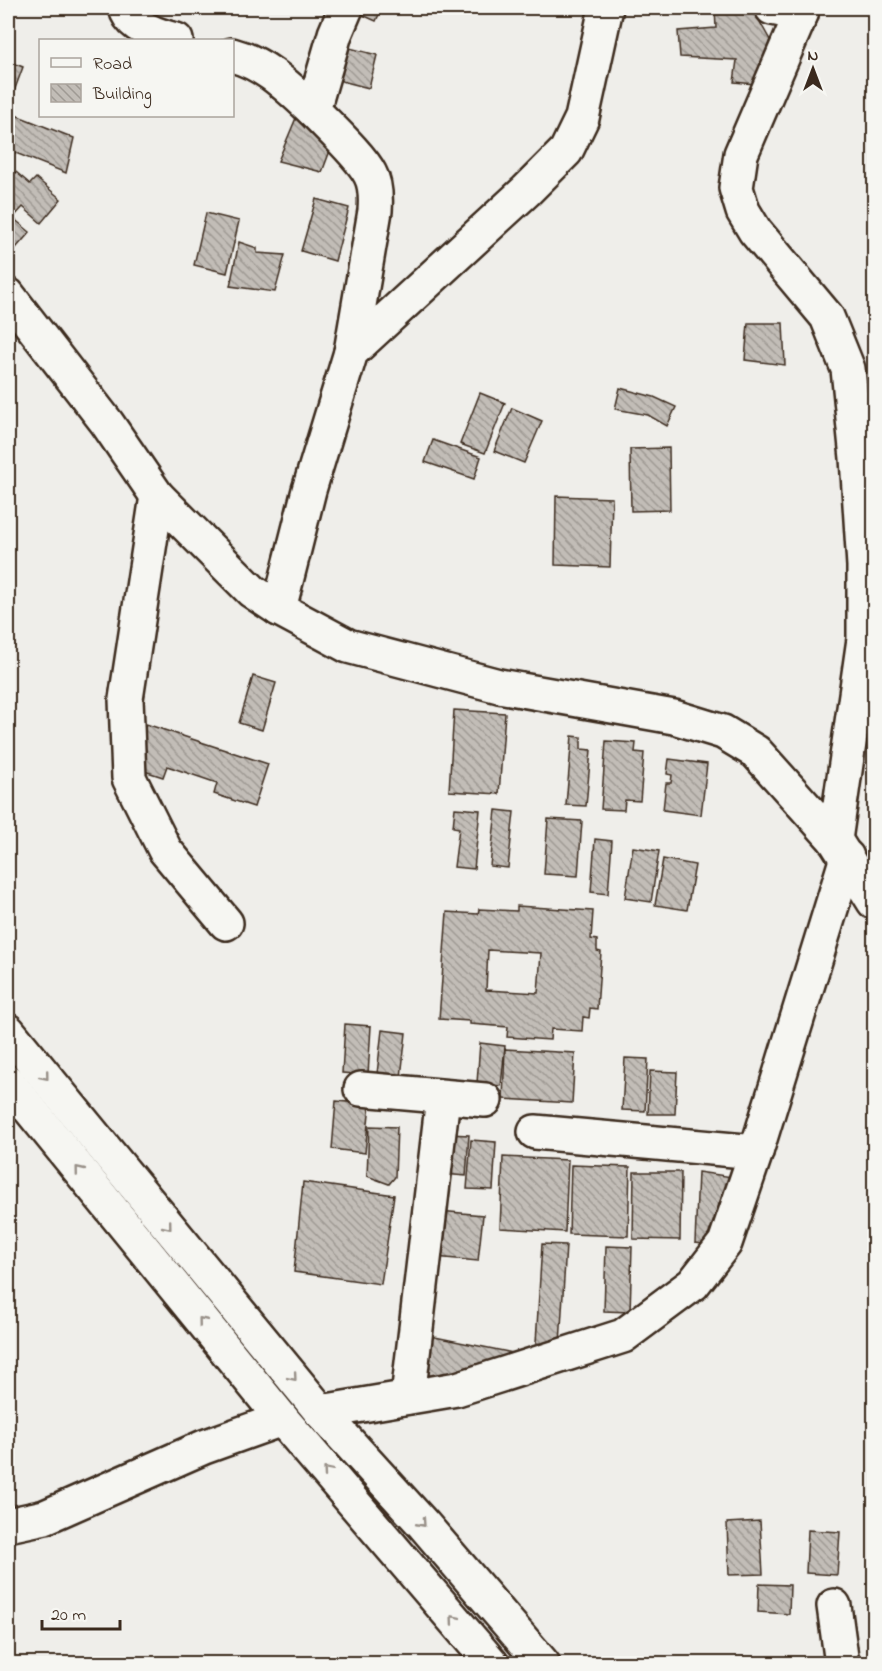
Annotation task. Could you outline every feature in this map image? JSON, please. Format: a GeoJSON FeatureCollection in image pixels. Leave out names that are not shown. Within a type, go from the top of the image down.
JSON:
{"type":"FeatureCollection","features":[{"type":"Feature","properties":{"kind":"street"},"geometry":{"type":"LineString","coordinates":[[126,8],[140,26],[172,39]]}},
{"type":"Feature","properties":{"kind":"street"},"geometry":{"type":"LineString","coordinates":[[313,110],[335,34],[346,8]]}},
{"type":"Feature","properties":{"kind":"street"},"geometry":{"type":"LineString","coordinates":[[351,351],[526,191],[566,151],[582,118],[606,8]]}},
{"type":"Feature","properties":{"kind":"street"},"geometry":{"type":"LineString","coordinates":[[321,1412],[457,1389],[623,1336],[693,1284],[725,1243],[756,1152],[841,848],[864,639],[864,555],[849,369],[827,317],[755,231],[743,212],[736,188],[741,154],[792,10]]}},
{"type":"Feature","properties":{"kind":"street"},"geometry":{"type":"LineString","coordinates":[[234,56],[243,58],[276,75],[313,110],[361,161],[370,174],[376,192],[375,211],[351,351],[309,490],[279,609]]}},
{"type":"Feature","properties":{"kind":"street"},"geometry":{"type":"LineString","coordinates":[[8,295],[107,423],[157,496],[252,591],[279,609],[358,648],[499,686],[674,717],[723,732],[756,752],[841,848],[874,902]]}},
{"type":"Feature","properties":{"kind":"street"},"geometry":{"type":"LineString","coordinates":[[157,496],[126,699],[129,778],[165,850],[226,922]]}},
{"type":"Feature","properties":{"kind":"street"},"geometry":{"type":"LineString","coordinates":[[8,1030],[321,1412],[424,1524],[543,1664]]}},
{"type":"Feature","properties":{"kind":"street"},"geometry":{"type":"LineString","coordinates":[[8,1082],[282,1419],[492,1664]]}},
{"type":"Feature","properties":{"kind":"street"},"geometry":{"type":"LineString","coordinates":[[360,1089],[485,1100]]}},
{"type":"Feature","properties":{"kind":"street"},"geometry":{"type":"LineString","coordinates":[[408,1397],[443,1096]]}},
{"type":"Feature","properties":{"kind":"street"},"geometry":{"type":"LineString","coordinates":[[535,1132],[756,1152]]}},
{"type":"Feature","properties":{"kind":"street"},"geometry":{"type":"LineString","coordinates":[[8,1525],[45,1517],[204,1447],[282,1419]]}},
{"type":"Feature","properties":{"kind":"street"},"geometry":{"type":"LineString","coordinates":[[834,1606],[842,1664]]}},
{"type":"Feature","properties":{"kind":"building"},"geometry":{"type":"Polygon","coordinates":[[[352,8],[382,8],[376,21],[351,10],[352,8]]]}},
{"type":"Feature","properties":{"kind":"building"},"geometry":{"type":"Polygon","coordinates":[[[715,8],[752,8],[770,40],[755,84],[734,82],[737,60],[680,57],[678,31],[716,28],[715,8]]]}},
{"type":"Feature","properties":{"kind":"building"},"geometry":{"type":"Polygon","coordinates":[[[338,45],[377,55],[369,88],[330,78],[338,45]]]}},
{"type":"Feature","properties":{"kind":"building"},"geometry":{"type":"Polygon","coordinates":[[[8,61],[23,67],[13,94],[8,92],[8,61]]]}},
{"type":"Feature","properties":{"kind":"building"},"geometry":{"type":"Polygon","coordinates":[[[8,112],[74,138],[66,173],[8,150],[8,112]]]}},
{"type":"Feature","properties":{"kind":"building"},"geometry":{"type":"Polygon","coordinates":[[[296,118],[331,148],[322,172],[278,161],[296,118]]]}},
{"type":"Feature","properties":{"kind":"building"},"geometry":{"type":"Polygon","coordinates":[[[16,172],[30,184],[36,178],[61,199],[41,223],[23,207],[13,218],[30,232],[16,248],[8,241],[8,179],[9,181],[16,172]]]}},
{"type":"Feature","properties":{"kind":"building"},"geometry":{"type":"Polygon","coordinates":[[[316,199],[349,208],[335,261],[301,251],[316,199]]]}},
{"type":"Feature","properties":{"kind":"building"},"geometry":{"type":"Polygon","coordinates":[[[206,213],[239,221],[227,273],[194,265],[206,213]]]}},
{"type":"Feature","properties":{"kind":"building"},"geometry":{"type":"Polygon","coordinates":[[[239,242],[257,248],[257,253],[285,255],[275,292],[230,286],[239,242]]]}},
{"type":"Feature","properties":{"kind":"building"},"geometry":{"type":"Polygon","coordinates":[[[748,323],[783,323],[785,365],[745,360],[748,323]]]}},
{"type":"Feature","properties":{"kind":"building"},"geometry":{"type":"Polygon","coordinates":[[[620,388],[654,397],[676,407],[667,426],[648,415],[615,409],[620,388]]]}},
{"type":"Feature","properties":{"kind":"building"},"geometry":{"type":"Polygon","coordinates":[[[480,393],[505,403],[485,453],[460,444],[480,393]]]}},
{"type":"Feature","properties":{"kind":"building"},"geometry":{"type":"Polygon","coordinates":[[[512,408],[542,421],[524,463],[494,451],[512,408]]]}},
{"type":"Feature","properties":{"kind":"building"},"geometry":{"type":"Polygon","coordinates":[[[433,440],[481,457],[474,479],[425,462],[433,440]]]}},
{"type":"Feature","properties":{"kind":"building"},"geometry":{"type":"Polygon","coordinates":[[[669,448],[670,510],[631,511],[630,449],[669,448]]]}},
{"type":"Feature","properties":{"kind":"building"},"geometry":{"type":"Polygon","coordinates":[[[556,496],[612,498],[610,567],[555,565],[556,496]]]}},
{"type":"Feature","properties":{"kind":"building"},"geometry":{"type":"Polygon","coordinates":[[[874,673],[874,746],[867,745],[874,673]]]}},
{"type":"Feature","properties":{"kind":"building"},"geometry":{"type":"Polygon","coordinates":[[[253,676],[276,683],[262,730],[239,723],[253,676]]]}},
{"type":"Feature","properties":{"kind":"building"},"geometry":{"type":"Polygon","coordinates":[[[454,710],[505,713],[499,794],[449,791],[454,710]]]}},
{"type":"Feature","properties":{"kind":"building"},"geometry":{"type":"Polygon","coordinates":[[[146,724],[268,764],[254,807],[214,794],[217,783],[167,766],[163,777],[132,767],[146,724]]]}},
{"type":"Feature","properties":{"kind":"building"},"geometry":{"type":"Polygon","coordinates":[[[572,736],[581,737],[581,749],[591,750],[586,806],[566,805],[572,736]]]}},
{"type":"Feature","properties":{"kind":"building"},"geometry":{"type":"Polygon","coordinates":[[[606,741],[636,743],[635,752],[644,753],[640,801],[625,800],[624,810],[601,809],[606,741]]]}},
{"type":"Feature","properties":{"kind":"building"},"geometry":{"type":"Polygon","coordinates":[[[669,759],[707,764],[701,815],[663,810],[666,783],[671,783],[672,775],[667,774],[669,759]]]}},
{"type":"Feature","properties":{"kind":"building"},"geometry":{"type":"Polygon","coordinates":[[[455,808],[480,810],[474,869],[454,867],[459,828],[453,827],[455,808]]]}},
{"type":"Feature","properties":{"kind":"building"},"geometry":{"type":"Polygon","coordinates":[[[496,810],[514,812],[508,868],[490,866],[496,810]]]}},
{"type":"Feature","properties":{"kind":"building"},"geometry":{"type":"Polygon","coordinates":[[[548,819],[582,821],[578,876],[544,874],[548,819]]]}},
{"type":"Feature","properties":{"kind":"building"},"geometry":{"type":"Polygon","coordinates":[[[595,839],[612,841],[608,894],[591,892],[595,839]]]}},
{"type":"Feature","properties":{"kind":"building"},"geometry":{"type":"Polygon","coordinates":[[[633,847],[659,851],[651,902],[625,898],[633,847]]]}},
{"type":"Feature","properties":{"kind":"building"},"geometry":{"type":"Polygon","coordinates":[[[663,859],[695,865],[687,910],[655,905],[663,859]]]}},
{"type":"Feature","properties":{"kind":"building"},"geometry":{"type":"Polygon","coordinates":[[[517,906],[593,911],[591,939],[597,940],[597,951],[601,952],[597,1009],[590,1008],[589,1018],[583,1017],[582,1031],[551,1029],[550,1040],[507,1037],[508,1027],[439,1019],[447,912],[478,914],[479,909],[517,911],[517,906]],[[488,950],[486,990],[538,993],[541,953],[488,950]]]}},
{"type":"Feature","properties":{"kind":"building"},"geometry":{"type":"Polygon","coordinates":[[[345,1024],[371,1026],[368,1075],[342,1073],[345,1024]]]}},
{"type":"Feature","properties":{"kind":"building"},"geometry":{"type":"Polygon","coordinates":[[[382,1030],[406,1033],[401,1077],[377,1074],[382,1030]]]}},
{"type":"Feature","properties":{"kind":"building"},"geometry":{"type":"Polygon","coordinates":[[[480,1043],[505,1046],[501,1086],[477,1083],[480,1043]]]}},
{"type":"Feature","properties":{"kind":"building"},"geometry":{"type":"Polygon","coordinates":[[[505,1049],[575,1053],[572,1103],[503,1099],[505,1049]]]}},
{"type":"Feature","properties":{"kind":"building"},"geometry":{"type":"Polygon","coordinates":[[[625,1058],[648,1059],[645,1111],[622,1110],[625,1058]]]}},
{"type":"Feature","properties":{"kind":"building"},"geometry":{"type":"Polygon","coordinates":[[[650,1071],[677,1072],[675,1114],[648,1114],[650,1071]]]}},
{"type":"Feature","properties":{"kind":"building"},"geometry":{"type":"Polygon","coordinates":[[[336,1101],[370,1104],[365,1153],[332,1149],[336,1101]]]}},
{"type":"Feature","properties":{"kind":"building"},"geometry":{"type":"Polygon","coordinates":[[[369,1126],[397,1127],[395,1177],[389,1184],[367,1176],[369,1126]]]}},
{"type":"Feature","properties":{"kind":"building"},"geometry":{"type":"Polygon","coordinates":[[[447,1134],[469,1135],[466,1176],[443,1174],[447,1134]]]}},
{"type":"Feature","properties":{"kind":"building"},"geometry":{"type":"Polygon","coordinates":[[[471,1140],[496,1142],[493,1190],[467,1189],[471,1140]]]}},
{"type":"Feature","properties":{"kind":"building"},"geometry":{"type":"Polygon","coordinates":[[[503,1157],[568,1160],[565,1232],[500,1228],[503,1157]]]}},
{"type":"Feature","properties":{"kind":"building"},"geometry":{"type":"Polygon","coordinates":[[[571,1165],[630,1167],[628,1236],[569,1234],[571,1165]]]}},
{"type":"Feature","properties":{"kind":"building"},"geometry":{"type":"Polygon","coordinates":[[[634,1172],[681,1172],[680,1240],[633,1239],[634,1172]]]}},
{"type":"Feature","properties":{"kind":"building"},"geometry":{"type":"Polygon","coordinates":[[[698,1172],[733,1177],[715,1245],[695,1243],[698,1172]]]}},
{"type":"Feature","properties":{"kind":"building"},"geometry":{"type":"Polygon","coordinates":[[[303,1182],[394,1195],[381,1284],[294,1272],[303,1182]]]}},
{"type":"Feature","properties":{"kind":"building"},"geometry":{"type":"Polygon","coordinates":[[[439,1211],[483,1215],[478,1261],[435,1257],[439,1211]]]}},
{"type":"Feature","properties":{"kind":"building"},"geometry":{"type":"Polygon","coordinates":[[[542,1244],[566,1245],[560,1344],[536,1343],[542,1244]]]}},
{"type":"Feature","properties":{"kind":"building"},"geometry":{"type":"Polygon","coordinates":[[[606,1246],[632,1247],[630,1312],[604,1311],[606,1246]]]}},
{"type":"Feature","properties":{"kind":"building"},"geometry":{"type":"Polygon","coordinates":[[[425,1335],[518,1354],[517,1361],[426,1380],[425,1335]]]}},
{"type":"Feature","properties":{"kind":"building"},"geometry":{"type":"Polygon","coordinates":[[[760,1521],[763,1574],[729,1575],[727,1523],[760,1521]]]}},
{"type":"Feature","properties":{"kind":"building"},"geometry":{"type":"Polygon","coordinates":[[[808,1530],[840,1532],[837,1575],[806,1573],[808,1530]]]}},
{"type":"Feature","properties":{"kind":"building"},"geometry":{"type":"Polygon","coordinates":[[[759,1584],[790,1585],[789,1614],[758,1612],[759,1584]]]}}]}
